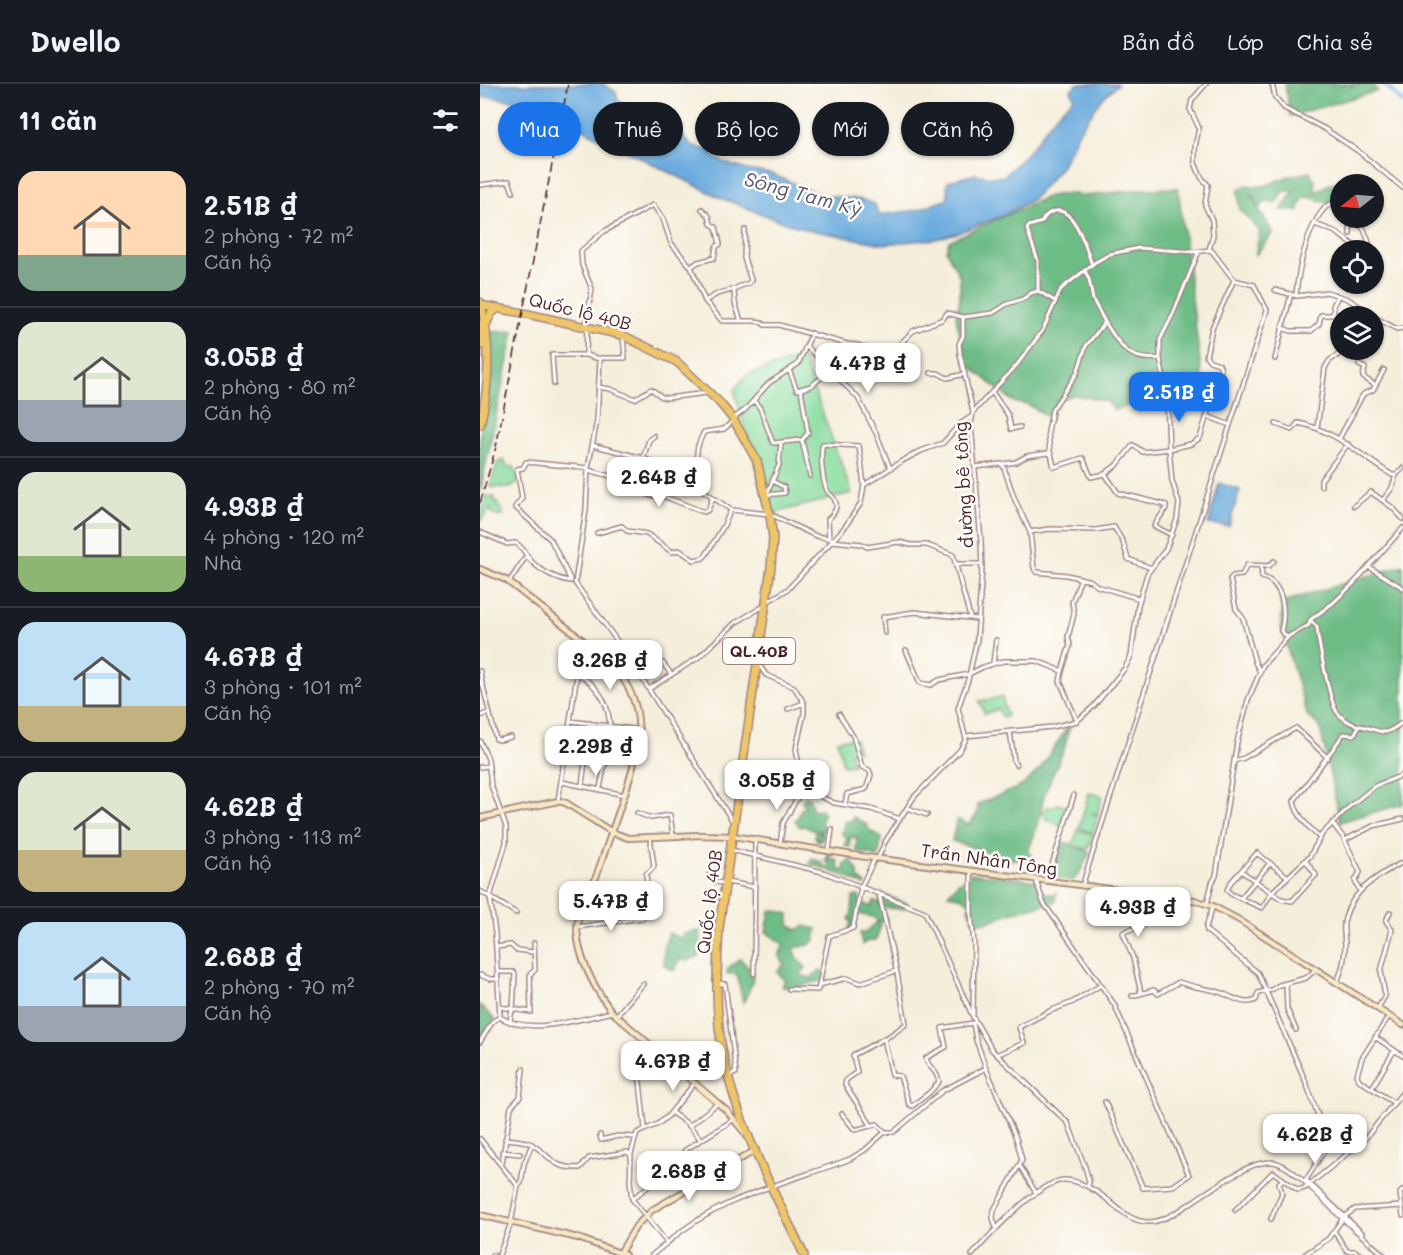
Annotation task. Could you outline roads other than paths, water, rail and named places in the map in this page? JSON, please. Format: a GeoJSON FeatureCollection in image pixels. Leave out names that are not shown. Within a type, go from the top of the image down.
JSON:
{"type":"FeatureCollection","features":[{"type":"Feature","properties":{"kind":"highway","name":"Quốc lộ 40B"},"geometry":{"type":"LineString","coordinates":[[480,303],[623,336],[677,362],[710,393],[733,419],[757,461],[770,514],[772,538],[765,604],[719,928],[716,983],[721,1043],[729,1075],[756,1151],[804,1255]]}},
{"type":"Feature","properties":{"kind":"highway"},"geometry":{"type":"LineString","coordinates":[[480,303],[488,371],[480,425]]}},
{"type":"Feature","properties":{"kind":"highway"},"geometry":{"type":"LineString","coordinates":[[480,406],[483,325],[498,308]]}},
{"type":"Feature","properties":{"kind":"street"},"geometry":{"type":"LineString","coordinates":[[1082,886],[1267,310],[1254,285],[1234,280],[1209,250],[1213,235],[1212,220],[1205,205],[1208,185],[1201,177],[1195,163],[1195,147],[1199,128],[1190,109],[1192,100],[1206,84]]}},
{"type":"Feature","properties":{"kind":"street"},"geometry":{"type":"LineString","coordinates":[[1272,84],[1273,91],[1282,107],[1325,129],[1358,151],[1403,188]]}},
{"type":"Feature","properties":{"kind":"street"},"geometry":{"type":"LineString","coordinates":[[480,185],[509,181],[513,192]]}},
{"type":"Feature","properties":{"kind":"street"},"geometry":{"type":"LineString","coordinates":[[1275,359],[1300,267],[1315,224],[1330,204]]}},
{"type":"Feature","properties":{"kind":"street"},"geometry":{"type":"LineString","coordinates":[[586,355],[586,326],[592,289],[582,265],[580,251],[592,239],[612,226],[654,206],[663,219],[671,243],[691,267],[705,301],[722,321],[779,325],[858,345],[876,353],[892,352],[913,331],[943,319],[947,313],[963,317],[993,313],[1007,304],[1023,300],[1031,292],[1038,291],[1055,301]]}},
{"type":"Feature","properties":{"kind":"street"},"geometry":{"type":"LineString","coordinates":[[691,267],[698,262],[714,258],[716,248],[720,244],[716,227],[712,225],[709,216],[702,209]]}},
{"type":"Feature","properties":{"kind":"street"},"geometry":{"type":"LineString","coordinates":[[1038,291],[1038,261],[1027,229],[1029,226],[1042,222],[1044,217],[1050,213],[1057,211],[1064,213],[1077,226],[1092,265]]}},
{"type":"Feature","properties":{"kind":"street"},"geometry":{"type":"LineString","coordinates":[[1315,224],[1336,232],[1346,240]]}},
{"type":"Feature","properties":{"kind":"street"},"geometry":{"type":"LineString","coordinates":[[1350,228],[1350,234]]}},
{"type":"Feature","properties":{"kind":"street"},"geometry":{"type":"LineString","coordinates":[[705,301],[751,281],[744,258],[745,230]]}},
{"type":"Feature","properties":{"kind":"street","name":"đường bê tông"},"geometry":{"type":"LineString","coordinates":[[966,736],[958,708],[977,639],[982,564],[971,417],[973,412],[1016,366],[1043,330],[1061,289],[1092,265],[1110,254],[1139,248],[1209,250]]}},
{"type":"Feature","properties":{"kind":"street"},"geometry":{"type":"LineString","coordinates":[[789,989],[818,990],[829,936],[853,928],[861,887],[885,842],[914,797],[960,750],[966,736],[1052,727],[1077,721],[1125,668],[1131,656],[1140,599],[1147,574],[1166,549],[1177,519],[1179,503],[1172,481],[1167,397],[1160,358],[1161,336],[1173,314],[1199,251]]}},
{"type":"Feature","properties":{"kind":"street"},"geometry":{"type":"LineString","coordinates":[[1085,271],[1093,300],[1119,343],[1137,358],[1160,358]]}},
{"type":"Feature","properties":{"kind":"street"},"geometry":{"type":"LineString","coordinates":[[1105,322],[1086,346],[1077,373],[1052,410],[1048,432],[1054,467],[1083,458],[1091,477],[1105,474],[1118,465],[1133,445],[1143,452],[1191,444],[1200,438],[1221,369],[1219,364],[1210,361],[1206,356],[1212,328],[1234,280]]}},
{"type":"Feature","properties":{"kind":"street"},"geometry":{"type":"LineString","coordinates":[[735,289],[735,303],[741,321]]}},
{"type":"Feature","properties":{"kind":"street"},"geometry":{"type":"LineString","coordinates":[[1275,290],[1294,295],[1327,292],[1348,299],[1358,306]]}},
{"type":"Feature","properties":{"kind":"street"},"geometry":{"type":"LineString","coordinates":[[1282,328],[1291,331],[1311,331],[1318,324],[1321,315],[1332,315],[1338,296]]}},
{"type":"Feature","properties":{"kind":"street"},"geometry":{"type":"LineString","coordinates":[[963,317],[963,336],[959,344],[973,412]]}},
{"type":"Feature","properties":{"kind":"street"},"geometry":{"type":"LineString","coordinates":[[1384,322],[1397,329],[1403,328]]}},
{"type":"Feature","properties":{"kind":"street"},"geometry":{"type":"LineString","coordinates":[[692,483],[696,476],[697,452],[704,432],[724,429],[754,401],[762,389],[798,364],[812,333]]}},
{"type":"Feature","properties":{"kind":"street"},"geometry":{"type":"LineString","coordinates":[[554,384],[552,355],[625,358],[623,336]]}},
{"type":"Feature","properties":{"kind":"street"},"geometry":{"type":"LineString","coordinates":[[807,347],[858,398],[877,435],[890,468]]}},
{"type":"Feature","properties":{"kind":"street"},"geometry":{"type":"LineString","coordinates":[[573,580],[586,510],[588,469],[597,420],[599,358]]}},
{"type":"Feature","properties":{"kind":"street"},"geometry":{"type":"LineString","coordinates":[[1317,428],[1325,368],[1330,360]]}},
{"type":"Feature","properties":{"kind":"street"},"geometry":{"type":"LineString","coordinates":[[1359,365],[1365,368],[1363,377],[1375,385]]}},
{"type":"Feature","properties":{"kind":"street"},"geometry":{"type":"LineString","coordinates":[[789,370],[796,390],[811,386],[822,377]]}},
{"type":"Feature","properties":{"kind":"street"},"geometry":{"type":"LineString","coordinates":[[1339,439],[1362,396],[1373,390],[1384,370]]}},
{"type":"Feature","properties":{"kind":"street"},"geometry":{"type":"LineString","coordinates":[[931,373],[938,373],[947,378],[965,374]]}},
{"type":"Feature","properties":{"kind":"street"},"geometry":{"type":"LineString","coordinates":[[598,387],[635,399],[651,389],[667,398],[710,393]]}},
{"type":"Feature","properties":{"kind":"street"},"geometry":{"type":"LineString","coordinates":[[754,401],[760,408],[772,442],[781,444],[802,440],[808,433],[801,389]]}},
{"type":"Feature","properties":{"kind":"street"},"geometry":{"type":"LineString","coordinates":[[992,392],[1008,415],[1011,429],[1020,427]]}},
{"type":"Feature","properties":{"kind":"street"},"geometry":{"type":"LineString","coordinates":[[1208,416],[1230,425]]}},
{"type":"Feature","properties":{"kind":"street"},"geometry":{"type":"LineString","coordinates":[[864,486],[921,450],[943,443],[960,424],[971,417]]}},
{"type":"Feature","properties":{"kind":"street"},"geometry":{"type":"LineString","coordinates":[[1276,424],[1293,430],[1298,423],[1317,428],[1348,444],[1383,470],[1392,475],[1396,474]]}},
{"type":"Feature","properties":{"kind":"street"},"geometry":{"type":"LineString","coordinates":[[643,458],[648,441],[654,436]]}},
{"type":"Feature","properties":{"kind":"street"},"geometry":{"type":"LineString","coordinates":[[802,440],[810,476]]}},
{"type":"Feature","properties":{"kind":"street"},"geometry":{"type":"LineString","coordinates":[[649,689],[699,657],[735,623],[788,590],[832,540],[861,503],[864,486],[859,446],[825,443],[822,445],[821,455],[827,491],[833,496],[837,509],[836,513],[828,519],[832,540]]}},
{"type":"Feature","properties":{"kind":"street"},"geometry":{"type":"LineString","coordinates":[[766,495],[779,465],[781,444]]}},
{"type":"Feature","properties":{"kind":"street"},"geometry":{"type":"LineString","coordinates":[[1321,486],[1321,480],[1348,444]]}},
{"type":"Feature","properties":{"kind":"street"},"geometry":{"type":"LineString","coordinates":[[592,445],[643,458],[677,472],[731,510],[770,514],[816,536],[862,544],[867,547],[899,542],[911,546],[927,545],[953,555],[970,617]]}},
{"type":"Feature","properties":{"kind":"street"},"geometry":{"type":"LineString","coordinates":[[975,467],[1012,463],[1027,456],[1050,453]]}},
{"type":"Feature","properties":{"kind":"street"},"geometry":{"type":"LineString","coordinates":[[714,497],[708,510],[704,512],[663,496],[654,498],[618,478],[588,469],[526,462],[523,468],[517,469],[522,498],[515,507],[552,540],[577,587],[625,652],[735,824]]}},
{"type":"Feature","properties":{"kind":"street"},"geometry":{"type":"LineString","coordinates":[[1003,464],[1015,501],[1030,532],[1035,572],[1081,578],[1140,599]]}},
{"type":"Feature","properties":{"kind":"street"},"geometry":{"type":"LineString","coordinates":[[1383,500],[1392,488],[1396,474],[1403,468]]}},
{"type":"Feature","properties":{"kind":"street"},"geometry":{"type":"LineString","coordinates":[[1105,474],[1119,494],[1166,505],[1154,526],[1172,535]]}},
{"type":"Feature","properties":{"kind":"street"},"geometry":{"type":"LineString","coordinates":[[766,495],[785,493],[785,488],[773,482]]}},
{"type":"Feature","properties":{"kind":"street"},"geometry":{"type":"LineString","coordinates":[[1354,507],[1370,492],[1383,500],[1403,519]]}},
{"type":"Feature","properties":{"kind":"street"},"geometry":{"type":"LineString","coordinates":[[597,533],[612,527],[623,527],[627,531],[647,534],[672,552],[679,550],[694,560],[706,555],[731,510]]}},
{"type":"Feature","properties":{"kind":"street"},"geometry":{"type":"LineString","coordinates":[[1030,532],[1054,529],[1096,530],[1114,527],[1123,542],[1128,559],[1151,568]]}},
{"type":"Feature","properties":{"kind":"street"},"geometry":{"type":"LineString","coordinates":[[1308,1185],[1306,1179],[1328,1142],[1305,1080],[1258,973],[1207,931],[1212,883],[1216,876],[1234,761],[1248,700],[1263,665],[1287,638],[1309,625],[1310,620],[1333,603],[1403,528]]}},
{"type":"Feature","properties":{"kind":"street"},"geometry":{"type":"LineString","coordinates":[[480,532],[508,545],[516,543],[523,548],[532,562],[553,576],[573,580]]}},
{"type":"Feature","properties":{"kind":"street"},"geometry":{"type":"LineString","coordinates":[[509,582],[527,555]]}},
{"type":"Feature","properties":{"kind":"street"},"geometry":{"type":"LineString","coordinates":[[1260,672],[1243,620],[1236,609],[1230,582],[1233,576],[1242,575],[1246,566],[1270,566],[1274,561]]}},
{"type":"Feature","properties":{"kind":"street"},"geometry":{"type":"LineString","coordinates":[[956,564],[982,564]]}},
{"type":"Feature","properties":{"kind":"street"},"geometry":{"type":"LineString","coordinates":[[1261,567],[1262,577],[1270,580],[1283,600],[1284,620],[1281,631],[1287,638]]}},
{"type":"Feature","properties":{"kind":"street"},"geometry":{"type":"LineString","coordinates":[[1369,567],[1403,588]]}},
{"type":"Feature","properties":{"kind":"street"},"geometry":{"type":"LineString","coordinates":[[480,569],[509,582],[610,663],[625,683],[636,708],[639,730],[637,756],[595,880],[579,913],[577,927],[585,962],[598,992],[615,1014],[735,1119],[756,1151],[663,1203],[645,1216],[636,1226],[622,1254],[578,1238],[480,1215]]}},
{"type":"Feature","properties":{"kind":"street"},"geometry":{"type":"LineString","coordinates":[[1077,721],[1060,681],[1070,645],[1068,637],[1074,614],[1072,602],[1081,578]]}},
{"type":"Feature","properties":{"kind":"street"},"geometry":{"type":"LineString","coordinates":[[885,633],[883,617],[914,612],[978,619]]}},
{"type":"Feature","properties":{"kind":"street"},"geometry":{"type":"LineString","coordinates":[[1310,620],[1317,627],[1332,701],[1336,710],[1348,722],[1383,733],[1403,722]]}},
{"type":"Feature","properties":{"kind":"street"},"geometry":{"type":"LineString","coordinates":[[558,801],[571,721],[580,639]]}},
{"type":"Feature","properties":{"kind":"street"},"geometry":{"type":"LineString","coordinates":[[993,663],[996,640]]}},
{"type":"Feature","properties":{"kind":"street"},"geometry":{"type":"LineString","coordinates":[[906,650],[920,683],[931,685],[939,680],[969,674],[993,663],[1013,660],[1037,661],[1062,672]]}},
{"type":"Feature","properties":{"kind":"street"},"geometry":{"type":"LineString","coordinates":[[757,661],[766,675],[794,687],[804,703],[796,749],[803,788],[783,823],[780,843]]}},
{"type":"Feature","properties":{"kind":"street"},"geometry":{"type":"LineString","coordinates":[[663,663],[671,674]]}},
{"type":"Feature","properties":{"kind":"street"},"geometry":{"type":"LineString","coordinates":[[480,671],[488,713],[497,739],[511,737]]}},
{"type":"Feature","properties":{"kind":"street"},"geometry":{"type":"LineString","coordinates":[[577,674],[590,682],[601,696],[609,713],[610,726],[600,789]]}},
{"type":"Feature","properties":{"kind":"street"},"geometry":{"type":"LineString","coordinates":[[788,708],[804,703]]}},
{"type":"Feature","properties":{"kind":"street"},"geometry":{"type":"LineString","coordinates":[[480,716],[488,713]]}},
{"type":"Feature","properties":{"kind":"street"},"geometry":{"type":"LineString","coordinates":[[839,714],[853,736],[862,767],[869,770],[871,775],[866,789],[847,794],[845,804]]}},
{"type":"Feature","properties":{"kind":"street"},"geometry":{"type":"LineString","coordinates":[[571,721],[639,730]]}},
{"type":"Feature","properties":{"kind":"street"},"geometry":{"type":"LineString","coordinates":[[582,785],[590,723]]}},
{"type":"Feature","properties":{"kind":"street"},"geometry":{"type":"LineString","coordinates":[[1320,838],[1307,825],[1294,803],[1343,734],[1354,735],[1359,726]]}},
{"type":"Feature","properties":{"kind":"street"},"geometry":{"type":"LineString","coordinates":[[1234,761],[1244,758],[1296,728],[1328,758]]}},
{"type":"Feature","properties":{"kind":"street"},"geometry":{"type":"LineString","coordinates":[[1010,731],[1016,765]]}},
{"type":"Feature","properties":{"kind":"street"},"geometry":{"type":"LineString","coordinates":[[480,741],[489,766],[489,781],[507,832],[506,843],[490,897],[496,947],[500,1017]]}},
{"type":"Feature","properties":{"kind":"street"},"geometry":{"type":"LineString","coordinates":[[480,767],[489,766]]}},
{"type":"Feature","properties":{"kind":"street"},"geometry":{"type":"LineString","coordinates":[[1288,877],[1257,853],[1231,882],[1227,890],[1261,908],[1272,892],[1288,877],[1305,860],[1332,823],[1375,786],[1403,776]]}},
{"type":"Feature","properties":{"kind":"street"},"geometry":{"type":"LineString","coordinates":[[562,782],[625,795]]}},
{"type":"Feature","properties":{"kind":"street"},"geometry":{"type":"LineString","coordinates":[[803,788],[826,800],[871,809],[900,819]]}},
{"type":"Feature","properties":{"kind":"street"},"geometry":{"type":"LineString","coordinates":[[1047,881],[1074,795]]}},
{"type":"Feature","properties":{"kind":"street"},"geometry":{"type":"LineString","coordinates":[[480,818],[558,801],[566,803],[612,832]]}},
{"type":"Feature","properties":{"kind":"street"},"geometry":{"type":"LineString","coordinates":[[908,808],[927,815]]}},
{"type":"Feature","properties":{"kind":"street"},"geometry":{"type":"LineString","coordinates":[[637,813],[651,819],[670,815],[673,835]]}},
{"type":"Feature","properties":{"kind":"street"},"geometry":{"type":"LineString","coordinates":[[1345,840],[1373,826],[1403,819]]}},
{"type":"Feature","properties":{"kind":"street"},"geometry":{"type":"LineString","coordinates":[[1332,823],[1345,840],[1360,872],[1355,881],[1360,891]]}},
{"type":"Feature","properties":{"kind":"street"},"geometry":{"type":"LineString","coordinates":[[829,850],[832,829]]}},
{"type":"Feature","properties":{"kind":"street","name":"Trần Nhân Tông"},"geometry":{"type":"LineString","coordinates":[[612,832],[628,838],[673,835],[733,836],[876,858],[1181,898],[1210,905],[1403,1024]]}},
{"type":"Feature","properties":{"kind":"street"},"geometry":{"type":"LineString","coordinates":[[648,891],[646,874],[654,866],[650,837]]}},
{"type":"Feature","properties":{"kind":"street"},"geometry":{"type":"LineString","coordinates":[[754,974],[755,839]]}},
{"type":"Feature","properties":{"kind":"street"},"geometry":{"type":"LineString","coordinates":[[731,850],[823,872],[926,913],[973,1019],[996,1054],[1068,1123],[1085,1167],[1088,1186]]}},
{"type":"Feature","properties":{"kind":"street"},"geometry":{"type":"LineString","coordinates":[[1241,871],[1283,900],[1292,901],[1316,875],[1305,860]]}},
{"type":"Feature","properties":{"kind":"street"},"geometry":{"type":"LineString","coordinates":[[1337,982],[1344,956],[1344,923],[1351,902],[1360,891],[1382,873],[1403,862]]}},
{"type":"Feature","properties":{"kind":"street"},"geometry":{"type":"LineString","coordinates":[[1241,898],[1270,863]]}},
{"type":"Feature","properties":{"kind":"street"},"geometry":{"type":"LineString","coordinates":[[971,871],[975,1037],[1022,1156],[1020,1166],[994,1210],[993,1218],[996,1228]]}},
{"type":"Feature","properties":{"kind":"street"},"geometry":{"type":"LineString","coordinates":[[709,875],[713,875],[715,882],[755,887]]}},
{"type":"Feature","properties":{"kind":"street"},"geometry":{"type":"LineString","coordinates":[[1036,879],[1043,902],[1114,1004],[1189,1175],[1173,1186],[1143,1188],[1105,1102]]}},
{"type":"Feature","properties":{"kind":"street"},"geometry":{"type":"LineString","coordinates":[[480,891],[516,913]]}},
{"type":"Feature","properties":{"kind":"street"},"geometry":{"type":"LineString","coordinates":[[871,1125],[845,1083],[857,1073],[853,1059],[854,1052],[864,1049],[906,1024],[879,894]]}},
{"type":"Feature","properties":{"kind":"street"},"geometry":{"type":"LineString","coordinates":[[1141,993],[1133,958],[1123,933],[1142,926],[1146,922],[1148,914],[1146,894]]}},
{"type":"Feature","properties":{"kind":"street"},"geometry":{"type":"LineString","coordinates":[[1378,1008],[1385,996],[1381,972],[1392,930],[1386,921],[1390,912]]}},
{"type":"Feature","properties":{"kind":"street"},"geometry":{"type":"LineString","coordinates":[[577,927],[643,918]]}},
{"type":"Feature","properties":{"kind":"street"},"geometry":{"type":"LineString","coordinates":[[500,1007],[531,1012],[531,974],[535,970],[534,943]]}},
{"type":"Feature","properties":{"kind":"street"},"geometry":{"type":"LineString","coordinates":[[496,947],[511,945],[516,950],[533,952]]}},
{"type":"Feature","properties":{"kind":"street"},"geometry":{"type":"LineString","coordinates":[[1132,996],[1154,990],[1158,994],[1179,982],[1252,1003],[1256,1000],[1257,994],[1275,986],[1306,978],[1316,969]]}},
{"type":"Feature","properties":{"kind":"street"},"geometry":{"type":"LineString","coordinates":[[819,985],[847,978],[860,983],[896,971]]}},
{"type":"Feature","properties":{"kind":"street"},"geometry":{"type":"LineString","coordinates":[[498,972],[515,974],[510,1022]]}},
{"type":"Feature","properties":{"kind":"street"},"geometry":{"type":"LineString","coordinates":[[480,975],[498,979]]}},
{"type":"Feature","properties":{"kind":"street"},"geometry":{"type":"LineString","coordinates":[[500,1017],[510,1022],[544,1026],[615,1014],[643,984]]}},
{"type":"Feature","properties":{"kind":"street"},"geometry":{"type":"LineString","coordinates":[[1287,984],[1287,1009],[1296,1030]]}},
{"type":"Feature","properties":{"kind":"street"},"geometry":{"type":"LineString","coordinates":[[996,1054],[1024,1042],[1018,1030],[1021,1026],[1073,1002],[1101,985]]}},
{"type":"Feature","properties":{"kind":"street"},"geometry":{"type":"LineString","coordinates":[[1390,1016],[1362,1059],[1357,1076],[1359,1080],[1394,1103]]}},
{"type":"Feature","properties":{"kind":"street"},"geometry":{"type":"LineString","coordinates":[[480,1042],[492,1023],[500,1017]]}},
{"type":"Feature","properties":{"kind":"street"},"geometry":{"type":"LineString","coordinates":[[884,1038],[892,1075],[900,1076],[909,1104],[912,1106],[939,1082],[937,1074],[927,1063],[926,1058],[946,1047],[942,1028],[973,1019]]}},
{"type":"Feature","properties":{"kind":"street"},"geometry":{"type":"LineString","coordinates":[[1375,1037],[1403,1056]]}},
{"type":"Feature","properties":{"kind":"street"},"geometry":{"type":"LineString","coordinates":[[1371,1088],[1394,1051]]}},
{"type":"Feature","properties":{"kind":"street"},"geometry":{"type":"LineString","coordinates":[[632,1056],[637,1064],[641,1082],[645,1128]]}},
{"type":"Feature","properties":{"kind":"street"},"geometry":{"type":"LineString","coordinates":[[652,1255],[681,1230],[715,1210],[772,1186],[850,1159],[865,1150],[885,1132],[894,1132],[942,1092],[986,1068]]}},
{"type":"Feature","properties":{"kind":"street"},"geometry":{"type":"LineString","coordinates":[[502,1163],[511,1107],[520,1097],[523,1069]]}},
{"type":"Feature","properties":{"kind":"street"},"geometry":{"type":"LineString","coordinates":[[667,1243],[632,1199],[631,1155],[635,1137],[645,1128],[658,1124],[672,1113],[694,1084]]}},
{"type":"Feature","properties":{"kind":"street"},"geometry":{"type":"LineString","coordinates":[[1275,1173],[1298,1190],[1308,1185],[1364,1140],[1403,1092]]}},
{"type":"Feature","properties":{"kind":"street"},"geometry":{"type":"LineString","coordinates":[[727,1112],[738,1102]]}},
{"type":"Feature","properties":{"kind":"street"},"geometry":{"type":"LineString","coordinates":[[689,1126],[718,1103]]}},
{"type":"Feature","properties":{"kind":"street"},"geometry":{"type":"LineString","coordinates":[[672,1113],[702,1140]]}},
{"type":"Feature","properties":{"kind":"street"},"geometry":{"type":"LineString","coordinates":[[842,1114],[855,1130],[878,1124],[885,1132]]}},
{"type":"Feature","properties":{"kind":"street"},"geometry":{"type":"LineString","coordinates":[[632,1199],[676,1165],[684,1150],[735,1119]]}},
{"type":"Feature","properties":{"kind":"street"},"geometry":{"type":"LineString","coordinates":[[600,1134],[601,1140],[618,1136],[635,1137]]}},
{"type":"Feature","properties":{"kind":"street"},"geometry":{"type":"LineString","coordinates":[[480,1138],[518,1186]]}},
{"type":"Feature","properties":{"kind":"street"},"geometry":{"type":"LineString","coordinates":[[505,1139],[532,1144],[554,1163],[564,1168],[580,1168],[590,1158],[597,1156],[627,1152],[631,1155]]}},
{"type":"Feature","properties":{"kind":"street"},"geometry":{"type":"LineString","coordinates":[[499,1255],[511,1223],[518,1186],[521,1183],[524,1164],[532,1144]]}},
{"type":"Feature","properties":{"kind":"street"},"geometry":{"type":"LineString","coordinates":[[502,1152],[520,1154]]}},
{"type":"Feature","properties":{"kind":"street"},"geometry":{"type":"LineString","coordinates":[[972,1255],[996,1228],[1046,1187],[1062,1180],[1088,1186],[1127,1216],[1147,1222],[1161,1220],[1237,1173],[1264,1163],[1281,1164],[1308,1185],[1385,1255]]}},
{"type":"Feature","properties":{"kind":"street"},"geometry":{"type":"LineString","coordinates":[[1020,1166],[1037,1194]]}},
{"type":"Feature","properties":{"kind":"street"},"geometry":{"type":"LineString","coordinates":[[1235,1210],[1273,1172],[1275,1173]]}},
{"type":"Feature","properties":{"kind":"street"},"geometry":{"type":"LineString","coordinates":[[1271,1219],[1282,1192],[1275,1173]]}},
{"type":"Feature","properties":{"kind":"street"},"geometry":{"type":"LineString","coordinates":[[1279,1183],[1284,1180]]}},
{"type":"Feature","properties":{"kind":"street"},"geometry":{"type":"LineString","coordinates":[[1403,1190],[1400,1193],[1403,1216]]}},
{"type":"Feature","properties":{"kind":"street"},"geometry":{"type":"LineString","coordinates":[[1304,1255],[1328,1239],[1343,1218],[1355,1209],[1401,1206]]}},
{"type":"Feature","properties":{"kind":"street"},"geometry":{"type":"LineString","coordinates":[[1334,1231],[1347,1251],[1355,1251],[1361,1255]]}},
{"type":"Feature","properties":{"kind":"water"},"geometry":{"type":"Polygon","coordinates":[[[480,84],[603,84],[616,92],[620,102],[593,102],[593,134],[581,128],[581,102],[517,102],[480,97],[480,84]]]}},
{"type":"Feature","properties":{"kind":"water"},"geometry":{"type":"Polygon","coordinates":[[[1076,84],[1118,84],[1103,98],[1081,128],[1061,167],[1033,199],[1005,215],[936,239],[883,244],[805,229],[721,198],[636,156],[683,156],[683,136],[695,147],[695,156],[714,156],[726,163],[748,170],[772,174],[821,195],[859,199],[875,204],[879,215],[917,210],[948,199],[947,184],[949,181],[976,174],[990,177],[1004,176],[1028,152],[1055,116],[1074,98],[1071,90],[1076,84]]]}},
{"type":"Feature","properties":{"kind":"water"},"geometry":{"type":"Polygon","coordinates":[[[1219,483],[1240,490],[1229,526],[1208,524],[1219,483]]]}},
{"type":"Feature","properties":{"kind":"waterway","name":"Sông Tam Kỳ"},"geometry":{"type":"LineString","coordinates":[[1384,84],[1403,102]]}},
{"type":"Feature","properties":{"kind":"railway"},"geometry":{"type":"LineString","coordinates":[[480,503],[496,447],[568,84]]}}]}
